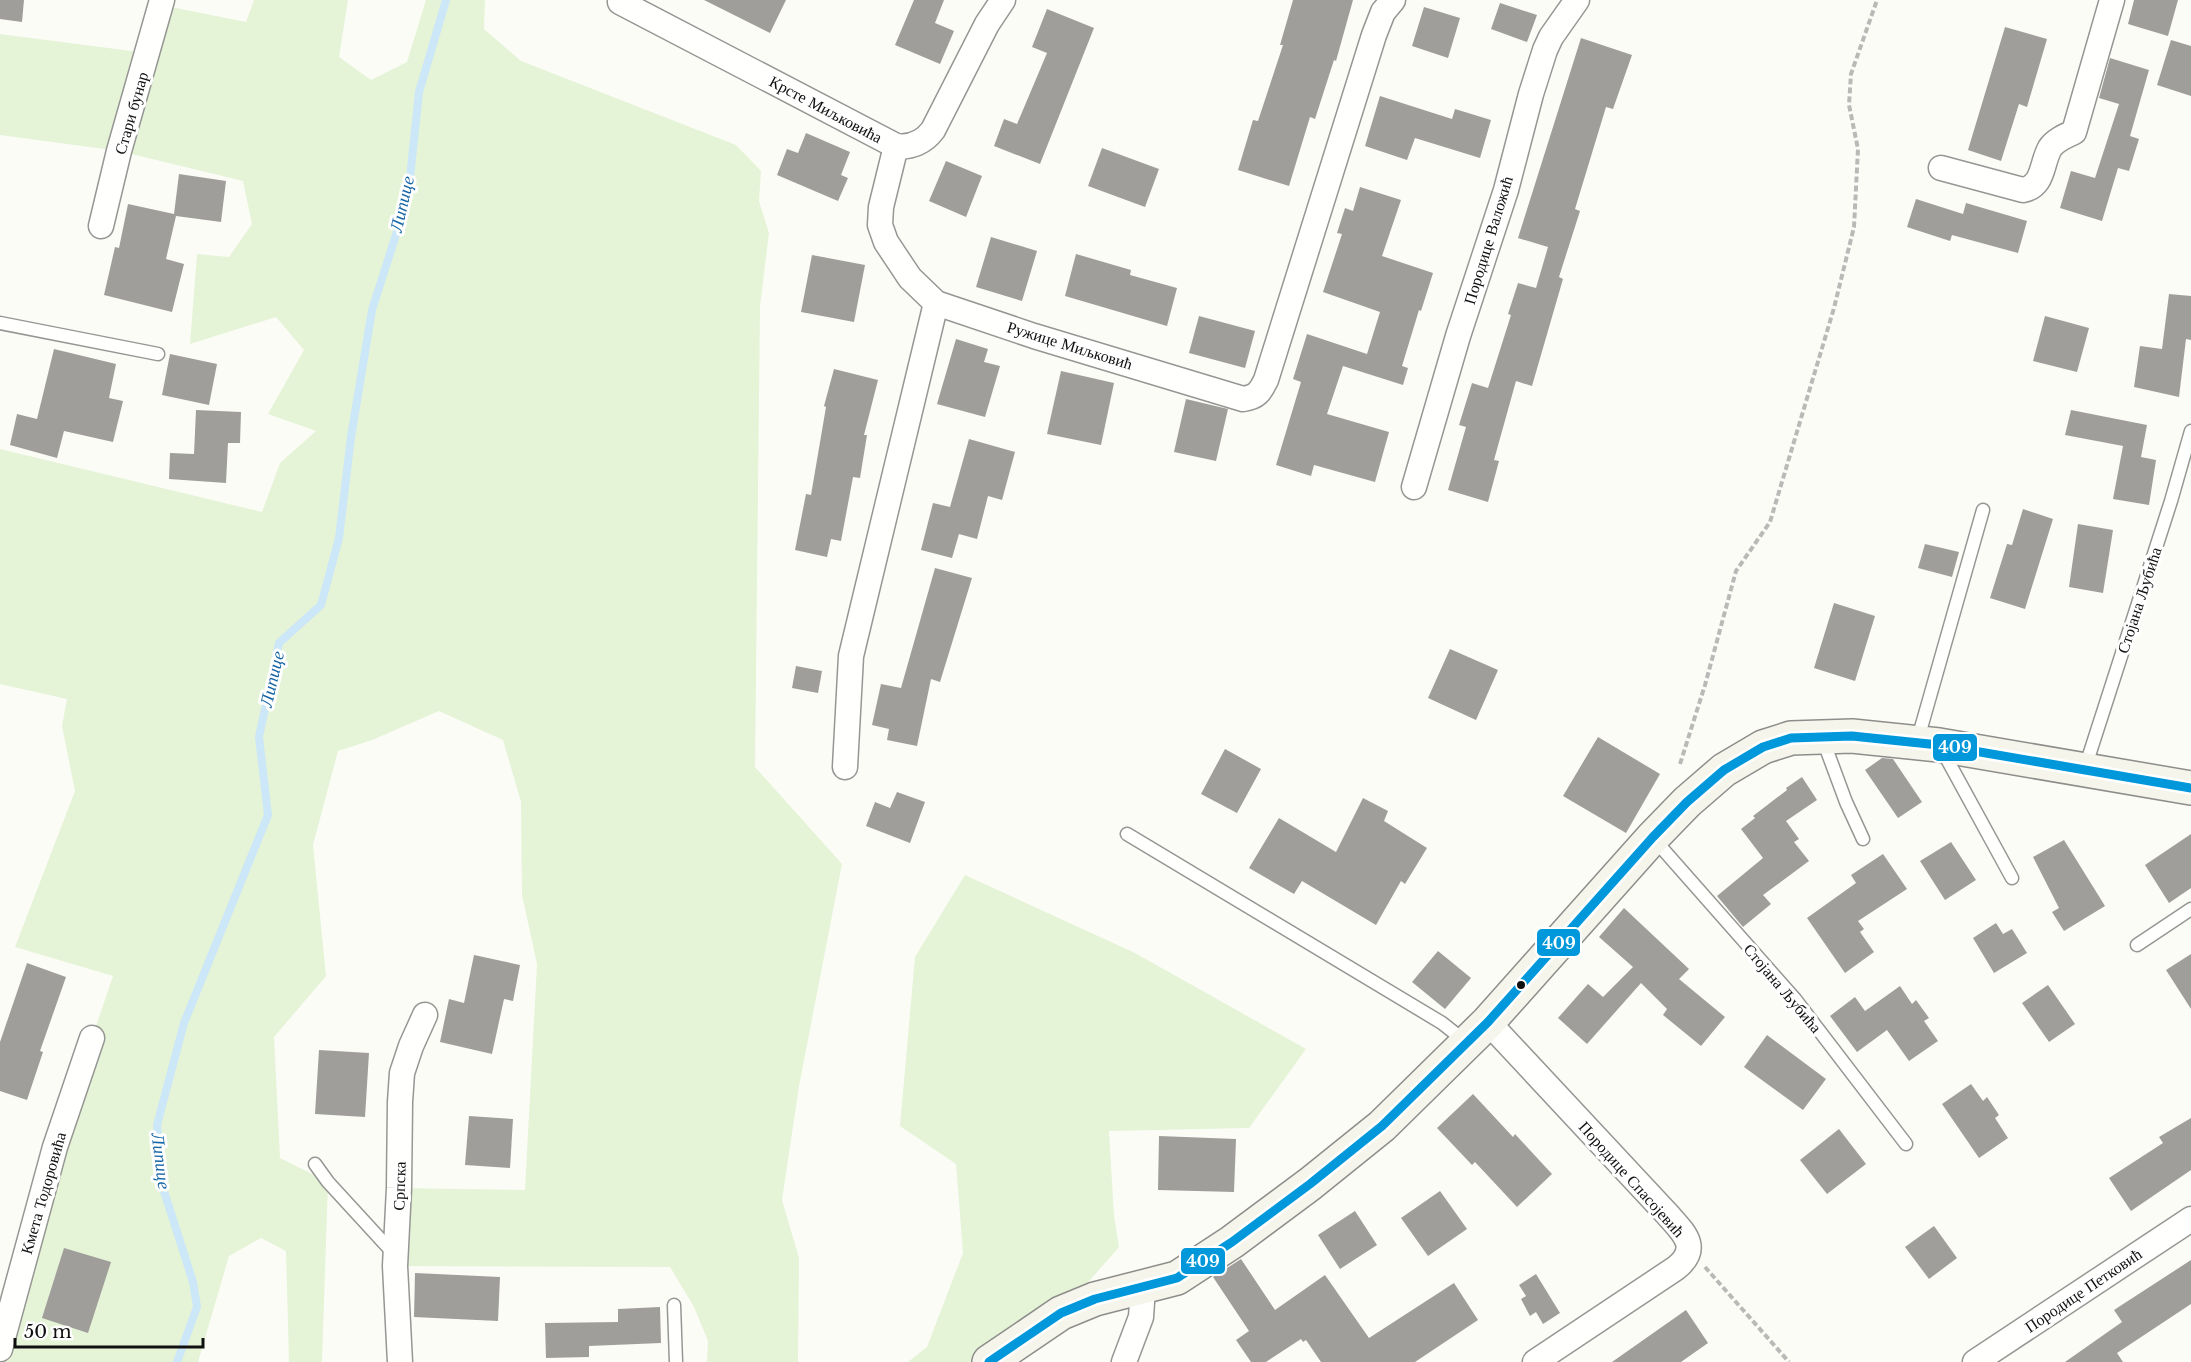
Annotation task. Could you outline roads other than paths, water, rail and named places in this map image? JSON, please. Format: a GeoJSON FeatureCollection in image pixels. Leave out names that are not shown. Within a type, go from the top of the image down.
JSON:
{"type":"FeatureCollection","features":[{"type":"Feature","properties":{"kind":"street","name":"Стари бунар"},"geometry":{"type":"LineString","coordinates":[[101,226],[119,151],[162,0]]}},
{"type":"Feature","properties":{"kind":"street","name":"Крсте Миљковића"},"geometry":{"type":"LineString","coordinates":[[620,2],[896,146],[903,147],[927,138],[933,130],[987,24],[1002,0]]}},
{"type":"Feature","properties":{"kind":"street","name":"Ружице Миљковић"},"geometry":{"type":"LineString","coordinates":[[936,303],[1034,336],[1243,399],[1252,398],[1260,393],[1374,35],[1383,12],[1393,0]]}},
{"type":"Feature","properties":{"kind":"street","name":"Породице Валожић"},"geometry":{"type":"LineString","coordinates":[[1414,487],[1458,336],[1503,201],[1545,50],[1551,37],[1577,0]]}},
{"type":"Feature","properties":{"kind":"street"},"geometry":{"type":"LineString","coordinates":[[1941,168],[2023,190],[2032,188],[2037,183],[2051,146],[2074,132],[2112,0]]}},
{"type":"Feature","properties":{"kind":"street"},"geometry":{"type":"LineString","coordinates":[[845,767],[851,656],[936,303],[910,278],[886,242],[880,225],[881,207],[896,146]]}},
{"type":"Feature","properties":{"kind":"street"},"geometry":{"type":"LineString","coordinates":[[989,1362],[1061,1313],[1095,1299],[1177,1278],[1310,1184],[1382,1126],[1478,1033],[1653,837],[1709,782],[1763,747],[1783,740],[1852,736],[1928,744],[2191,788]]}},
{"type":"Feature","properties":{"kind":"street","name":"Српска"},"geometry":{"type":"LineString","coordinates":[[400,1362],[396,1256],[402,1073],[425,1015]]}},
{"type":"Feature","properties":{"kind":"street","name":"Породице Спасојевић"},"geometry":{"type":"LineString","coordinates":[[1478,1033],[1668,1215],[1685,1235],[1689,1249],[1686,1258],[1676,1269],[1535,1362]]}},
{"type":"Feature","properties":{"kind":"street","name":"Кмета Тодоровића"},"geometry":{"type":"LineString","coordinates":[[0,1349],[55,1147],[92,1038]]}},
{"type":"Feature","properties":{"kind":"street","name":"Породице Петковић"},"geometry":{"type":"LineString","coordinates":[[1975,1362],[2191,1219]]}},
{"type":"Feature","properties":{"kind":"street"},"geometry":{"type":"LineString","coordinates":[[1124,1362],[1141,1317],[1143,1287]]}},
{"type":"Feature","properties":{"kind":"lane"},"geometry":{"type":"LineString","coordinates":[[0,323],[158,354]]}},
{"type":"Feature","properties":{"kind":"lane","name":"Стојана Љубића"},"geometry":{"type":"LineString","coordinates":[[2085,769],[2171,501],[2191,431]]}},
{"type":"Feature","properties":{"kind":"lane"},"geometry":{"type":"LineString","coordinates":[[1983,510],[1928,744],[2012,878]]}},
{"type":"Feature","properties":{"kind":"lane"},"geometry":{"type":"LineString","coordinates":[[1822,736],[1831,765],[1863,839]]}},
{"type":"Feature","properties":{"kind":"lane"},"geometry":{"type":"LineString","coordinates":[[1127,834],[1442,1023],[1478,1033]]}},
{"type":"Feature","properties":{"kind":"lane","name":"Стојана Љубића"},"geometry":{"type":"LineString","coordinates":[[1653,837],[1795,999],[1906,1144]]}},
{"type":"Feature","properties":{"kind":"lane"},"geometry":{"type":"LineString","coordinates":[[2137,945],[2191,909]]}},
{"type":"Feature","properties":{"kind":"lane"},"geometry":{"type":"LineString","coordinates":[[315,1164],[328,1182],[396,1256]]}},
{"type":"Feature","properties":{"kind":"lane"},"geometry":{"type":"LineString","coordinates":[[674,1305],[676,1362]]}},
{"type":"Feature","properties":{"kind":"waterway","name":"Липице"},"geometry":{"type":"LineString","coordinates":[[177,1362],[197,1307],[193,1282],[162,1185],[157,1125],[184,1023],[268,815],[259,737],[279,643],[321,605],[339,538],[351,437],[372,310],[408,197],[419,92],[446,0]]}}]}
